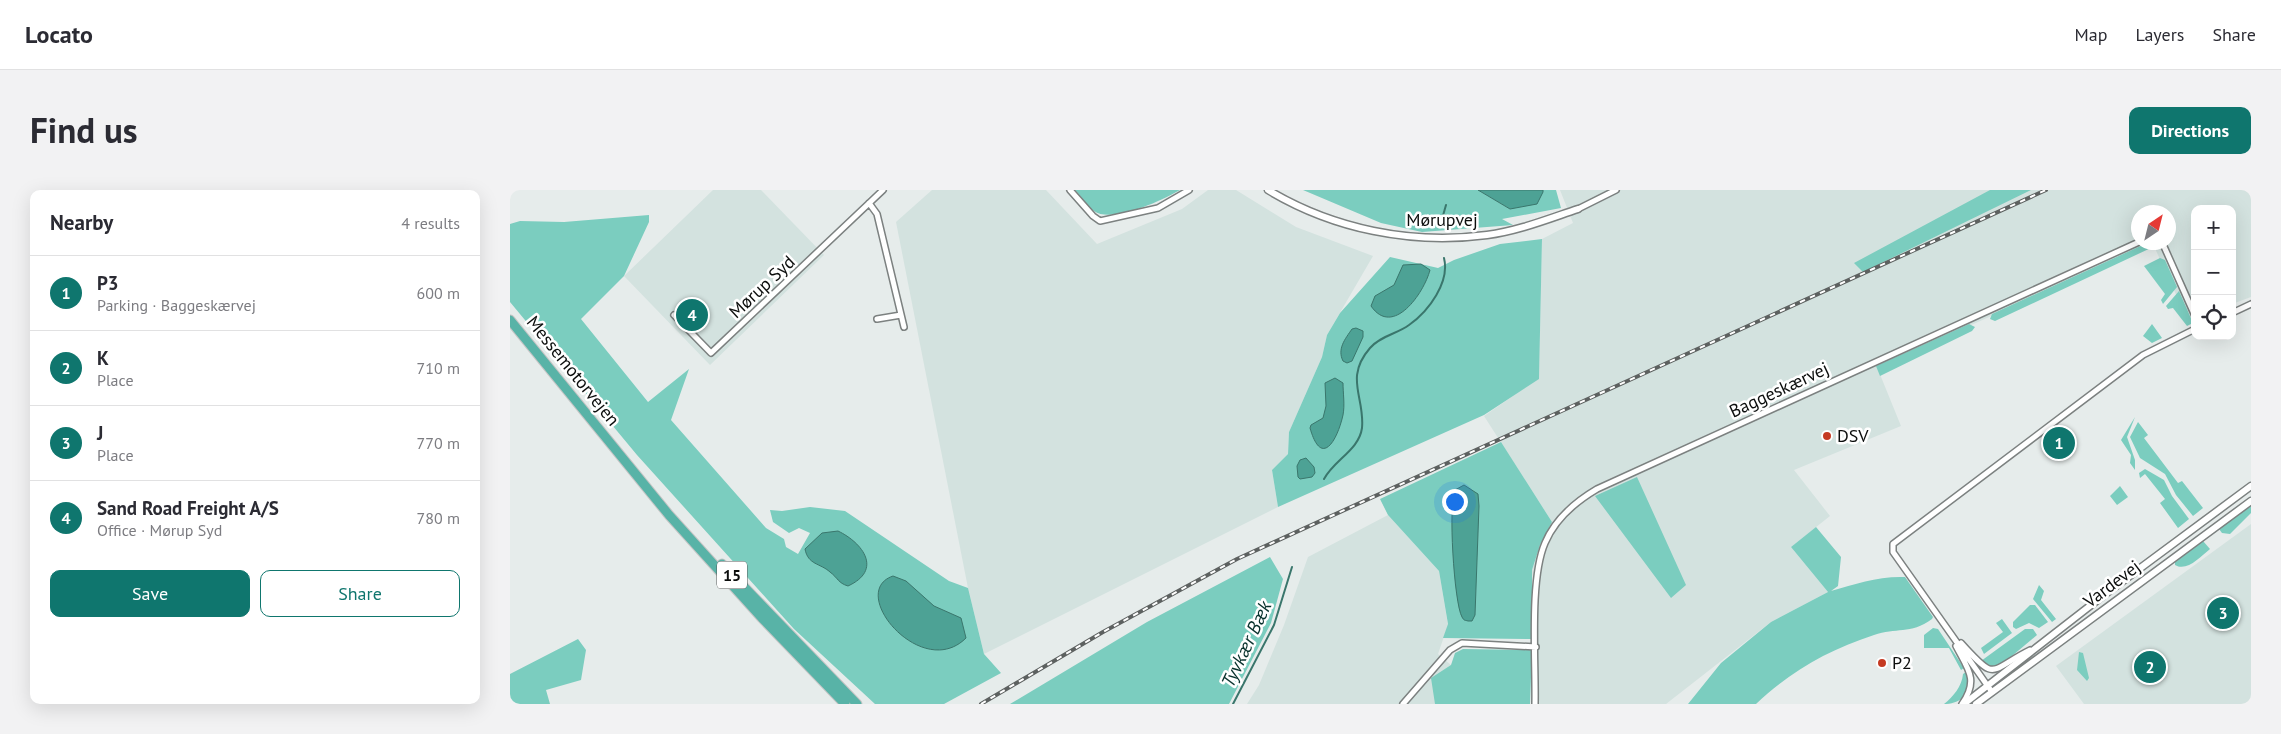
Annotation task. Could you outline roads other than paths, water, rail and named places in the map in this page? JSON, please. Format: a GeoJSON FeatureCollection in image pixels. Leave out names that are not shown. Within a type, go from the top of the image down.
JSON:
{"type":"FeatureCollection","features":[{"type":"Feature","properties":{"kind":"highway","name":"Messemotorvejen"},"geometry":{"type":"LineString","coordinates":[[510,320],[669,514],[762,618],[845,704]]}},
{"type":"Feature","properties":{"kind":"highway","name":"Messemotorvejen"},"geometry":{"type":"LineString","coordinates":[[610,442],[766,612],[857,704]]}},
{"type":"Feature","properties":{"kind":"street"},"geometry":{"type":"LineString","coordinates":[[1070,190],[1093,216],[1100,221],[1158,208],[1189,190]]}},
{"type":"Feature","properties":{"kind":"street","name":"Mørupvej"},"geometry":{"type":"LineString","coordinates":[[1268,190],[1305,209],[1336,221],[1378,232],[1421,237],[1488,235],[1525,227],[1578,209],[1616,190]]}},
{"type":"Feature","properties":{"kind":"street","name":"Mørup Syd"},"geometry":{"type":"LineString","coordinates":[[674,315],[711,353],[880,191]]}},
{"type":"Feature","properties":{"kind":"street"},"geometry":{"type":"LineString","coordinates":[[869,203],[877,214],[904,327]]}},
{"type":"Feature","properties":{"kind":"street","name":"Baggeskærvej"},"geometry":{"type":"LineString","coordinates":[[1535,704],[1536,592],[1544,544],[1558,521],[1579,500],[1597,489],[2131,246]]}},
{"type":"Feature","properties":{"kind":"street"},"geometry":{"type":"LineString","coordinates":[[2166,250],[2191,307]]}},
{"type":"Feature","properties":{"kind":"street"},"geometry":{"type":"LineString","coordinates":[[2236,310],[2251,304]]}},
{"type":"Feature","properties":{"kind":"street"},"geometry":{"type":"LineString","coordinates":[[877,319],[901,315]]}},
{"type":"Feature","properties":{"kind":"street","name":"Vardevej"},"geometry":{"type":"LineString","coordinates":[[1992,692],[1892,550],[1893,544],[1897,539],[2124,369],[2152,350],[2191,332]]}},
{"type":"Feature","properties":{"kind":"street","name":"Vardevej"},"geometry":{"type":"LineString","coordinates":[[1963,704],[2251,486]]}},
{"type":"Feature","properties":{"kind":"street","name":"Vardevej"},"geometry":{"type":"LineString","coordinates":[[1976,704],[2251,501]]}},
{"type":"Feature","properties":{"kind":"street","name":"Vardevej"},"geometry":{"type":"LineString","coordinates":[[1949,630],[1989,670],[1996,670],[2039,646]]}},
{"type":"Feature","properties":{"kind":"street","name":"Vardevej"},"geometry":{"type":"LineString","coordinates":[[1949,630],[1970,672],[1972,681],[1963,704]]}},
{"type":"Feature","properties":{"kind":"street"},"geometry":{"type":"LineString","coordinates":[[1403,704],[1450,650],[1462,643],[1536,647]]}},
{"type":"Feature","properties":{"kind":"street"},"geometry":{"type":"LineString","coordinates":[[1983,666],[1998,687]]}},
{"type":"Feature","properties":{"kind":"waterway","name":"Tyvkær Bæk"},"geometry":{"type":"LineString","coordinates":[[1442,219],[1446,205]]}},
{"type":"Feature","properties":{"kind":"waterway","name":"Tyvkær Bæk"},"geometry":{"type":"LineString","coordinates":[[1324,479],[1360,436],[1362,417],[1357,378],[1362,359],[1374,344],[1409,325],[1424,312],[1441,286],[1444,277],[1444,258]]}},
{"type":"Feature","properties":{"kind":"waterway","name":"Tyvkær Bæk"},"geometry":{"type":"LineString","coordinates":[[1233,704],[1274,625],[1292,567]]}},
{"type":"Feature","properties":{"kind":"railway"},"geometry":{"type":"LineString","coordinates":[[981,704],[1103,632],[1237,559],[2046,190]]}},
{"type":"Feature","properties":{"kind":"place","name":"Sand Road Freight A/S"},"geometry":{"type":"Point","coordinates":[692,315]}},
{"type":"Feature","properties":{"kind":"place","name":"DSV"},"geometry":{"type":"Point","coordinates":[1827,436]}},
{"type":"Feature","properties":{"kind":"place","name":"P3"},"geometry":{"type":"Point","coordinates":[2059,443]}},
{"type":"Feature","properties":{"kind":"place","name":"J"},"geometry":{"type":"Point","coordinates":[2223,613]}},
{"type":"Feature","properties":{"kind":"place","name":"P2"},"geometry":{"type":"Point","coordinates":[1882,663]}},
{"type":"Feature","properties":{"kind":"place","name":"K"},"geometry":{"type":"Point","coordinates":[2150,667]}}]}
